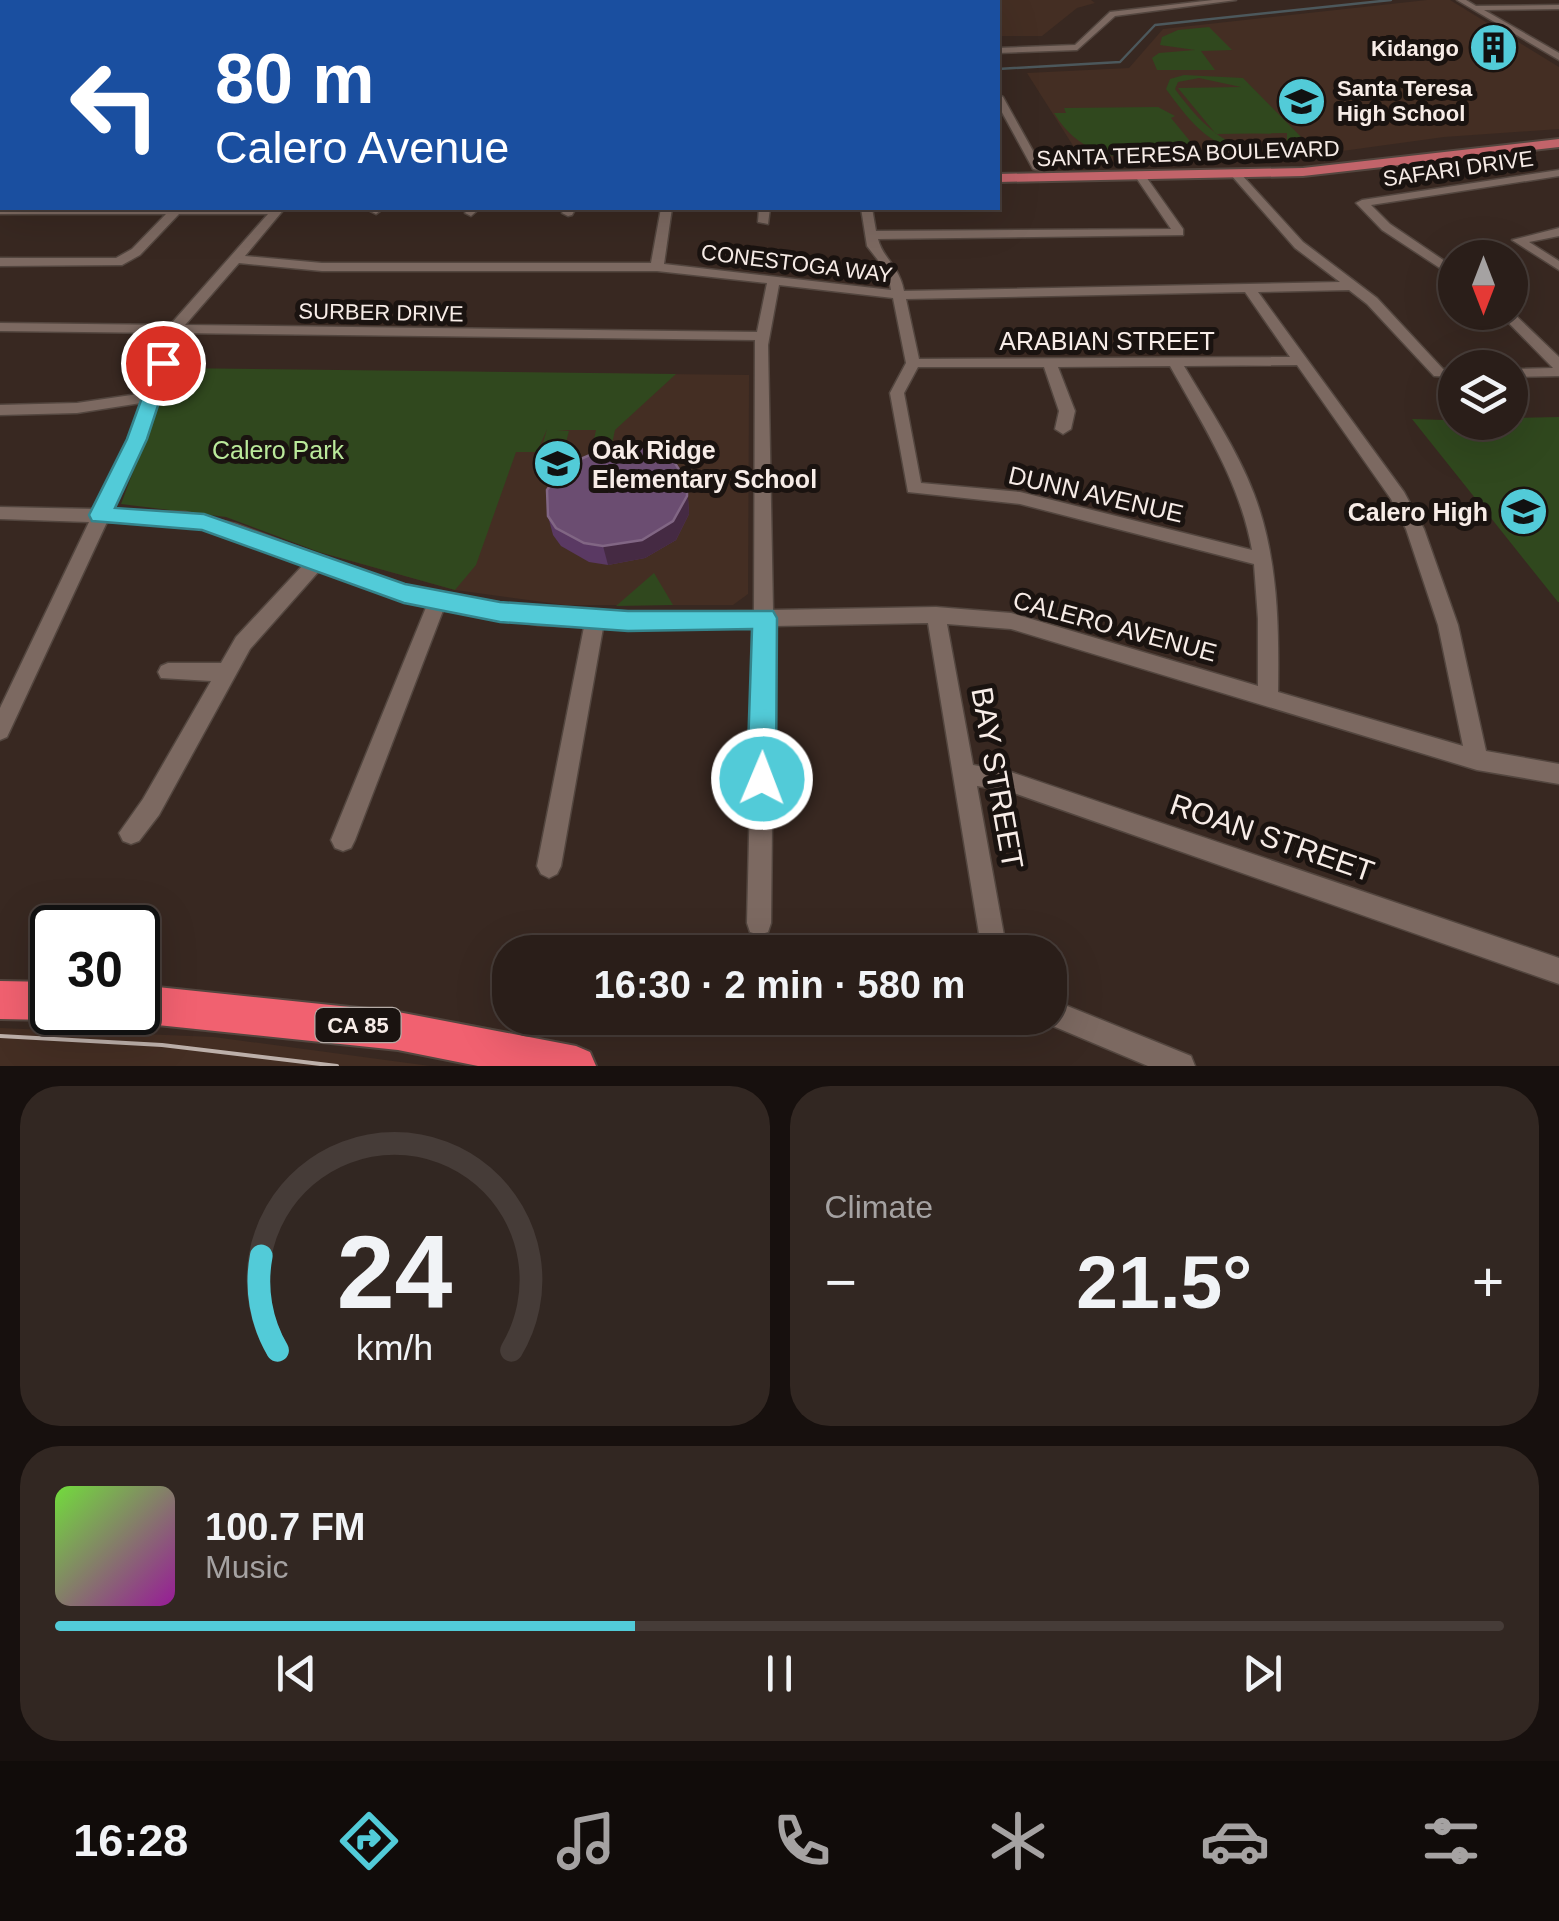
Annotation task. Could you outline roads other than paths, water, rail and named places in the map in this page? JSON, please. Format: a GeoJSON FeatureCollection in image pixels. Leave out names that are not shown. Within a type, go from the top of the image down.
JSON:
{"type":"FeatureCollection","features":[{"type":"Feature","properties":{"kind":"highway"},"geometry":{"type":"LineString","coordinates":[[0,1000],[30,1001]]}},
{"type":"Feature","properties":{"kind":"highway","name":"CA 85"},"geometry":{"type":"LineString","coordinates":[[160,1006],[398,1030],[576,1066]]}},
{"type":"Feature","properties":{"kind":"main road","name":"SANTA TERESA BOULEVARD"},"geometry":{"type":"LineString","coordinates":[[1000,170],[1282,164],[1474,140],[1559,135]]}},
{"type":"Feature","properties":{"kind":"main road","name":"SANTA TERESA BOULEVARD"},"geometry":{"type":"LineString","coordinates":[[1000,178],[1322,170],[1559,143]]}},
{"type":"Feature","properties":{"kind":"street"},"geometry":{"type":"LineString","coordinates":[[1126,0],[1141,10]]}},
{"type":"Feature","properties":{"kind":"street"},"geometry":{"type":"LineString","coordinates":[[1000,51],[1077,47],[1108,16],[1232,0]]}},
{"type":"Feature","properties":{"kind":"street"},"geometry":{"type":"LineString","coordinates":[[1461,0],[1559,57]]}},
{"type":"Feature","properties":{"kind":"street"},"geometry":{"type":"LineString","coordinates":[[1474,8],[1559,8]]}},
{"type":"Feature","properties":{"kind":"street"},"geometry":{"type":"LineString","coordinates":[[1000,100],[1038,170]]}},
{"type":"Feature","properties":{"kind":"street"},"geometry":{"type":"LineString","coordinates":[[1000,124],[1014,124]]}},
{"type":"Feature","properties":{"kind":"street","name":"SAFARI DRIVE"},"geometry":{"type":"LineString","coordinates":[[1438,262],[1386,227],[1362,202],[1559,174]]}},
{"type":"Feature","properties":{"kind":"street"},"geometry":{"type":"LineString","coordinates":[[1236,175],[1299,245],[1392,320],[1438,372]]}},
{"type":"Feature","properties":{"kind":"street"},"geometry":{"type":"LineString","coordinates":[[870,235],[1179,232],[1140,176]]}},
{"type":"Feature","properties":{"kind":"street"},"geometry":{"type":"LineString","coordinates":[[0,211],[228,210]]}},
{"type":"Feature","properties":{"kind":"street"},"geometry":{"type":"LineString","coordinates":[[0,730],[137,439],[174,330],[278,210]]}},
{"type":"Feature","properties":{"kind":"street"},"geometry":{"type":"LineString","coordinates":[[657,268],[667,210]]}},
{"type":"Feature","properties":{"kind":"street"},"geometry":{"type":"LineString","coordinates":[[764,210],[764,222]]}},
{"type":"Feature","properties":{"kind":"street","name":"DUNN AVENUE"},"geometry":{"type":"LineString","coordinates":[[866,210],[870,235],[894,274],[913,363],[901,378],[897,393],[914,488],[1020,498],[1262,559]]}},
{"type":"Feature","properties":{"kind":"street"},"geometry":{"type":"LineString","coordinates":[[0,262],[118,262],[136,252],[176,211]]}},
{"type":"Feature","properties":{"kind":"street"},"geometry":{"type":"LineString","coordinates":[[1559,232],[1518,240],[1559,266]]}},
{"type":"Feature","properties":{"kind":"street","name":"CONESTOGA WAY"},"geometry":{"type":"LineString","coordinates":[[239,259],[322,267],[657,268],[900,295],[1351,286]]}},
{"type":"Feature","properties":{"kind":"street"},"geometry":{"type":"LineString","coordinates":[[759,924],[764,618],[761,336],[774,280]]}},
{"type":"Feature","properties":{"kind":"street"},"geometry":{"type":"LineString","coordinates":[[1249,289],[1417,531],[1452,630],[1478,760]]}},
{"type":"Feature","properties":{"kind":"street","name":"SURBER DRIVE"},"geometry":{"type":"LineString","coordinates":[[0,327],[761,336]]}},
{"type":"Feature","properties":{"kind":"street"},"geometry":{"type":"LineString","coordinates":[[1522,330],[1559,368]]}},
{"type":"Feature","properties":{"kind":"street","name":"ARABIAN STREET"},"geometry":{"type":"LineString","coordinates":[[913,363],[1302,361]]}},
{"type":"Feature","properties":{"kind":"street"},"geometry":{"type":"LineString","coordinates":[[1050,364],[1066,411],[1063,430]]}},
{"type":"Feature","properties":{"kind":"street"},"geometry":{"type":"LineString","coordinates":[[1176,364],[1245,493],[1262,559],[1268,695]]}},
{"type":"Feature","properties":{"kind":"street"},"geometry":{"type":"LineString","coordinates":[[1528,371],[1559,368]]}},
{"type":"Feature","properties":{"kind":"street"},"geometry":{"type":"LineString","coordinates":[[0,410],[77,408],[152,397]]}},
{"type":"Feature","properties":{"kind":"street","name":"CALERO AVENUE"},"geometry":{"type":"LineString","coordinates":[[2,516],[100,515],[204,522],[438,601],[500,612],[595,620],[936,615],[1041,628],[1478,760],[1559,774]]}},
{"type":"Feature","properties":{"kind":"street"},"geometry":{"type":"LineString","coordinates":[[131,833],[151,807],[226,672],[259,622],[316,562]]}},
{"type":"Feature","properties":{"kind":"street"},"geometry":{"type":"LineString","coordinates":[[343,840],[438,601]]}},
{"type":"Feature","properties":{"kind":"street","name":"BAY STREET"},"geometry":{"type":"LineString","coordinates":[[936,615],[991,935]]}},
{"type":"Feature","properties":{"kind":"street"},"geometry":{"type":"LineString","coordinates":[[549,866],[595,620]]}},
{"type":"Feature","properties":{"kind":"street"},"geometry":{"type":"LineString","coordinates":[[168,672],[226,672]]}},
{"type":"Feature","properties":{"kind":"street","name":"ROAN STREET"},"geometry":{"type":"LineString","coordinates":[[962,773],[1008,781],[1559,971]]}},
{"type":"Feature","properties":{"kind":"street"},"geometry":{"type":"LineString","coordinates":[[1067,1019],[1181,1066]]}},
{"type":"Feature","properties":{"kind":"waterway"},"geometry":{"type":"LineString","coordinates":[[1000,69],[1120,62],[1155,25],[1391,0]]}},
{"type":"Feature","properties":{"kind":"tram line"},"geometry":{"type":"LineString","coordinates":[[0,1036],[162,1045],[337,1066]]}},
{"type":"Feature","properties":{"kind":"place","name":"Kidango"},"geometry":{"type":"Point","coordinates":[1494,48]}},
{"type":"Feature","properties":{"kind":"place","name":"Santa Teresa High School"},"geometry":{"type":"Point","coordinates":[1302,101]}},
{"type":"Feature","properties":{"kind":"place","name":"Oak Ridge Elementary School"},"geometry":{"type":"Point","coordinates":[557,464]}},
{"type":"Feature","properties":{"kind":"place","name":"Calero High"},"geometry":{"type":"Point","coordinates":[1523,512]}},
{"type":"Feature","properties":{"kind":"park label","name":"Calero Park"},"geometry":{"type":"Point","coordinates":[278,450]}}]}
